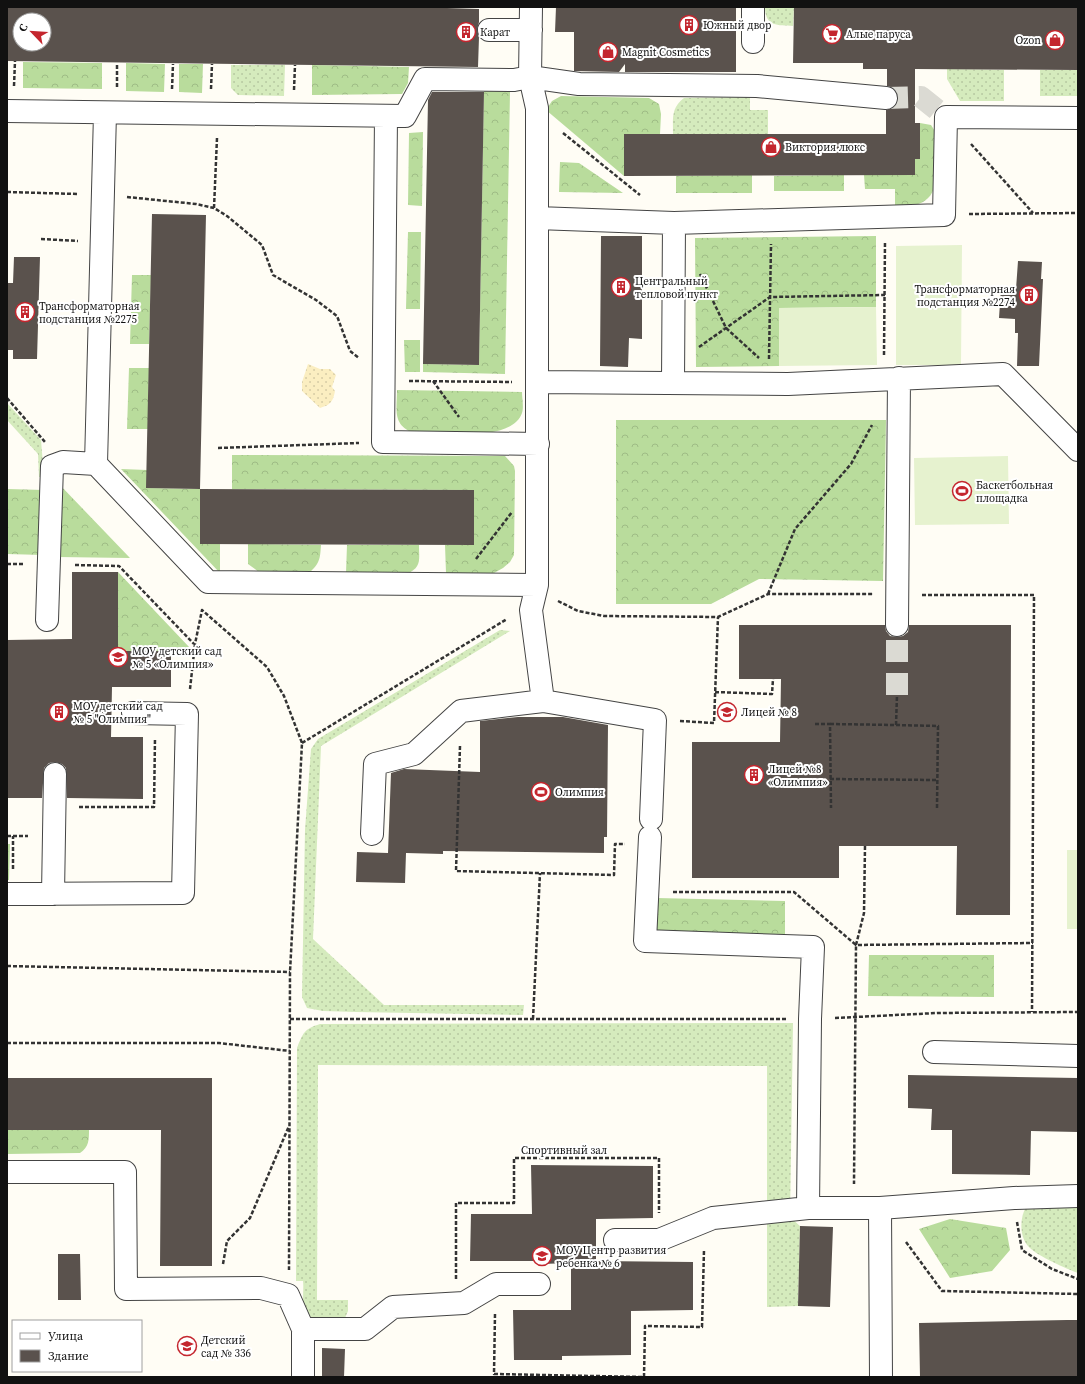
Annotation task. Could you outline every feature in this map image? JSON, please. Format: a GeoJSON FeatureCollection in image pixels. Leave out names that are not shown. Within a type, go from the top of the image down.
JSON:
{"type":"FeatureCollection","features":[{"type":"Feature","properties":{"kind":"lane"},"geometry":{"type":"LineString","coordinates":[[531,7],[530,77],[537,108],[538,218],[538,585],[531,610],[543,701]]}},
{"type":"Feature","properties":{"kind":"lane"},"geometry":{"type":"LineString","coordinates":[[753,7],[753,42]]}},
{"type":"Feature","properties":{"kind":"lane"},"geometry":{"type":"LineString","coordinates":[[489,30],[531,30]]}},
{"type":"Feature","properties":{"kind":"lane"},"geometry":{"type":"LineString","coordinates":[[7,111],[105,113],[214,104],[405,116],[425,79],[514,80],[530,77],[579,84],[757,86],[886,98]]}},
{"type":"Feature","properties":{"kind":"lane"},"geometry":{"type":"LineString","coordinates":[[96,464],[105,113]]}},
{"type":"Feature","properties":{"kind":"lane"},"geometry":{"type":"LineString","coordinates":[[386,116],[383,442],[538,444]]}},
{"type":"Feature","properties":{"kind":"lane"},"geometry":{"type":"LineString","coordinates":[[538,218],[674,223],[944,214],[946,117],[1078,118]]}},
{"type":"Feature","properties":{"kind":"lane"},"geometry":{"type":"LineString","coordinates":[[673,374],[674,223]]}},
{"type":"Feature","properties":{"kind":"lane"},"geometry":{"type":"LineString","coordinates":[[538,382],[673,374],[769,384],[1003,374],[1078,450]]}},
{"type":"Feature","properties":{"kind":"lane"},"geometry":{"type":"LineString","coordinates":[[891,379],[897,625]]}},
{"type":"Feature","properties":{"kind":"lane"},"geometry":{"type":"LineString","coordinates":[[47,620],[52,466],[63,462],[96,464],[208,582],[538,585]]}},
{"type":"Feature","properties":{"kind":"lane"},"geometry":{"type":"LineString","coordinates":[[372,834],[375,764],[414,754],[461,711],[543,701],[655,720],[646,940],[813,947],[810,1019],[808,1208]]}},
{"type":"Feature","properties":{"kind":"lane"},"geometry":{"type":"LineString","coordinates":[[10,894],[183,893],[187,714],[133,713]]}},
{"type":"Feature","properties":{"kind":"lane"},"geometry":{"type":"LineString","coordinates":[[53,894],[55,774]]}},
{"type":"Feature","properties":{"kind":"lane"},"geometry":{"type":"LineString","coordinates":[[934,1052],[1078,1056]]}},
{"type":"Feature","properties":{"kind":"lane"},"geometry":{"type":"LineString","coordinates":[[7,1172],[125,1172],[126,1289],[261,1288],[288,1295],[303,1329],[303,1377]]}},
{"type":"Feature","properties":{"kind":"lane"},"geometry":{"type":"LineString","coordinates":[[615,1240],[659,1240],[713,1218],[808,1208],[880,1208],[1014,1198],[1078,1196]]}},
{"type":"Feature","properties":{"kind":"lane"},"geometry":{"type":"LineString","coordinates":[[880,1208],[881,1377]]}},
{"type":"Feature","properties":{"kind":"lane"},"geometry":{"type":"LineString","coordinates":[[303,1329],[365,1329],[394,1307],[464,1303],[496,1284],[539,1284]]}},
{"type":"Feature","properties":{"kind":"path"},"geometry":{"type":"LineString","coordinates":[[14,90],[15,62]]}},
{"type":"Feature","properties":{"kind":"path"},"geometry":{"type":"LineString","coordinates":[[117,63],[117,94]]}},
{"type":"Feature","properties":{"kind":"path"},"geometry":{"type":"LineString","coordinates":[[172,95],[173,64]]}},
{"type":"Feature","properties":{"kind":"path"},"geometry":{"type":"LineString","coordinates":[[212,64],[214,104],[214,208]]}},
{"type":"Feature","properties":{"kind":"path"},"geometry":{"type":"LineString","coordinates":[[294,92],[295,65]]}},
{"type":"Feature","properties":{"kind":"path"},"geometry":{"type":"LineString","coordinates":[[946,117],[1033,214]]}},
{"type":"Feature","properties":{"kind":"path"},"geometry":{"type":"LineString","coordinates":[[7,192],[103,195],[196,204],[214,208],[227,216],[262,245],[273,275],[316,300],[337,316],[350,351],[384,381],[538,382]]}},
{"type":"Feature","properties":{"kind":"path"},"geometry":{"type":"LineString","coordinates":[[944,214],[1078,213]]}},
{"type":"Feature","properties":{"kind":"path"},"geometry":{"type":"LineString","coordinates":[[886,216],[884,296],[891,379]]}},
{"type":"Feature","properties":{"kind":"path"},"geometry":{"type":"LineString","coordinates":[[769,384],[771,220]]}},
{"type":"Feature","properties":{"kind":"path"},"geometry":{"type":"LineString","coordinates":[[41,240],[102,241]]}},
{"type":"Feature","properties":{"kind":"path"},"geometry":{"type":"LineString","coordinates":[[673,374],[770,297],[884,296]]}},
{"type":"Feature","properties":{"kind":"path"},"geometry":{"type":"LineString","coordinates":[[433,381],[453,411],[482,444]]}},
{"type":"Feature","properties":{"kind":"path"},"geometry":{"type":"LineString","coordinates":[[7,398],[63,462]]}},
{"type":"Feature","properties":{"kind":"path"},"geometry":{"type":"LineString","coordinates":[[768,594],[796,530],[851,464],[873,424]]}},
{"type":"Feature","properties":{"kind":"path"},"geometry":{"type":"LineString","coordinates":[[218,448],[383,442]]}},
{"type":"Feature","properties":{"kind":"path"},"geometry":{"type":"LineString","coordinates":[[457,585],[514,509]]}},
{"type":"Feature","properties":{"kind":"path"},"geometry":{"type":"LineString","coordinates":[[49,564],[119,566],[195,644]]}},
{"type":"Feature","properties":{"kind":"path"},"geometry":{"type":"LineString","coordinates":[[556,599],[578,611],[604,616],[718,617],[768,594],[1034,595],[1032,1012]]}},
{"type":"Feature","properties":{"kind":"path"},"geometry":{"type":"LineString","coordinates":[[187,714],[195,644],[202,610],[267,667],[284,696],[302,743],[290,972],[288,1295]]}},
{"type":"Feature","properties":{"kind":"path"},"geometry":{"type":"LineString","coordinates":[[302,743],[510,618],[531,610]]}},
{"type":"Feature","properties":{"kind":"path"},"geometry":{"type":"LineString","coordinates":[[655,720],[714,722],[718,617]]}},
{"type":"Feature","properties":{"kind":"path"},"geometry":{"type":"LineString","coordinates":[[715,692],[772,694],[773,679]]}},
{"type":"Feature","properties":{"kind":"path"},"geometry":{"type":"LineString","coordinates":[[896,725],[897,695]]}},
{"type":"Feature","properties":{"kind":"path"},"geometry":{"type":"LineString","coordinates":[[461,711],[456,870],[614,875],[615,844],[650,834]]}},
{"type":"Feature","properties":{"kind":"path"},"geometry":{"type":"LineString","coordinates":[[54,807],[154,807],[155,713]]}},
{"type":"Feature","properties":{"kind":"path"},"geometry":{"type":"LineString","coordinates":[[815,724],[938,726],[936,808]]}},
{"type":"Feature","properties":{"kind":"path"},"geometry":{"type":"LineString","coordinates":[[830,724],[831,808]]}},
{"type":"Feature","properties":{"kind":"path"},"geometry":{"type":"LineString","coordinates":[[830,779],[937,780]]}},
{"type":"Feature","properties":{"kind":"path"},"geometry":{"type":"LineString","coordinates":[[10,894],[13,836]]}},
{"type":"Feature","properties":{"kind":"path"},"geometry":{"type":"LineString","coordinates":[[865,846],[864,913],[856,945],[1033,944]]}},
{"type":"Feature","properties":{"kind":"path"},"geometry":{"type":"LineString","coordinates":[[533,1019],[540,873]]}},
{"type":"Feature","properties":{"kind":"path"},"geometry":{"type":"LineString","coordinates":[[7,966],[290,972]]}},
{"type":"Feature","properties":{"kind":"path"},"geometry":{"type":"LineString","coordinates":[[290,1019],[810,1019],[937,1013],[1078,1012]]}},
{"type":"Feature","properties":{"kind":"path"},"geometry":{"type":"LineString","coordinates":[[7,1043],[219,1043],[290,1051]]}},
{"type":"Feature","properties":{"kind":"path"},"geometry":{"type":"LineString","coordinates":[[210,1288],[223,1267],[227,1241],[250,1218],[289,1125]]}},
{"type":"Feature","properties":{"kind":"path","name":"Спортивный зал"},"geometry":{"type":"LineString","coordinates":[[456,1284],[456,1203],[514,1203],[514,1158],[659,1158],[659,1240]]}},
{"type":"Feature","properties":{"kind":"path"},"geometry":{"type":"LineString","coordinates":[[1014,1198],[1022,1250],[1052,1269],[1078,1279]]}},
{"type":"Feature","properties":{"kind":"path"},"geometry":{"type":"LineString","coordinates":[[496,1284],[494,1374],[644,1377],[645,1326],[702,1327],[704,1221]]}},
{"type":"Feature","properties":{"kind":"path"},"geometry":{"type":"LineString","coordinates":[[904,1240],[942,1291],[1078,1294]]}},
{"type":"Feature","properties":{"kind":"green space"},"geometry":{"type":"Polygon","coordinates":[[[765,7],[794,7],[793,26],[778,25],[770,22],[767,18],[765,7]]]}},
{"type":"Feature","properties":{"kind":"green space"},"geometry":{"type":"Polygon","coordinates":[[[23,62],[102,63],[102,89],[23,88],[23,62]]]}},
{"type":"Feature","properties":{"kind":"green space"},"geometry":{"type":"Polygon","coordinates":[[[126,63],[165,64],[164,92],[126,91],[126,63]]]}},
{"type":"Feature","properties":{"kind":"green space"},"geometry":{"type":"Polygon","coordinates":[[[179,64],[203,64],[202,93],[179,92],[179,64]]]}},
{"type":"Feature","properties":{"kind":"green space"},"geometry":{"type":"Polygon","coordinates":[[[231,65],[285,65],[284,96],[238,95],[231,88],[231,65]]]}},
{"type":"Feature","properties":{"kind":"green space"},"geometry":{"type":"Polygon","coordinates":[[[312,65],[409,67],[408,83],[402,94],[312,95],[312,65]]]}},
{"type":"Feature","properties":{"kind":"green space"},"geometry":{"type":"Polygon","coordinates":[[[947,69],[1004,70],[1004,101],[960,101],[947,79],[947,69]]]}},
{"type":"Feature","properties":{"kind":"green space"},"geometry":{"type":"Polygon","coordinates":[[[1040,70],[1078,70],[1078,96],[1040,96],[1040,70]]]}},
{"type":"Feature","properties":{"kind":"green space"},"geometry":{"type":"Polygon","coordinates":[[[484,88],[503,88],[510,92],[505,374],[423,372],[423,364],[479,365],[484,88]]]}},
{"type":"Feature","properties":{"kind":"green space"},"geometry":{"type":"Polygon","coordinates":[[[561,96],[649,98],[659,104],[661,114],[660,134],[624,134],[624,176],[546,110],[552,101],[561,96]]]}},
{"type":"Feature","properties":{"kind":"green space"},"geometry":{"type":"Polygon","coordinates":[[[750,97],[750,110],[768,110],[768,134],[673,134],[673,118],[675,110],[684,98],[750,97]]]}},
{"type":"Feature","properties":{"kind":"green space"},"geometry":{"type":"Polygon","coordinates":[[[920,123],[931,125],[934,129],[936,137],[937,170],[934,189],[925,201],[908,206],[895,207],[895,189],[865,189],[864,175],[915,175],[915,159],[920,159],[920,123]]]}},
{"type":"Feature","properties":{"kind":"green space"},"geometry":{"type":"Polygon","coordinates":[[[423,132],[422,206],[408,205],[409,133],[423,132]]]}},
{"type":"Feature","properties":{"kind":"green space"},"geometry":{"type":"Polygon","coordinates":[[[560,162],[579,163],[623,193],[559,192],[560,162]]]}},
{"type":"Feature","properties":{"kind":"green space"},"geometry":{"type":"Polygon","coordinates":[[[752,175],[752,193],[676,193],[676,176],[752,175]]]}},
{"type":"Feature","properties":{"kind":"green space"},"geometry":{"type":"Polygon","coordinates":[[[844,175],[844,191],[774,191],[774,176],[844,175]]]}},
{"type":"Feature","properties":{"kind":"green space"},"geometry":{"type":"Polygon","coordinates":[[[408,232],[421,232],[420,309],[406,309],[408,232]]]}},
{"type":"Feature","properties":{"kind":"green space"},"geometry":{"type":"Polygon","coordinates":[[[876,236],[876,307],[779,308],[779,366],[696,367],[695,238],[876,236]]]}},
{"type":"Feature","properties":{"kind":"green space"},"geometry":{"type":"Polygon","coordinates":[[[962,245],[961,365],[896,365],[896,246],[962,245]]]}},
{"type":"Feature","properties":{"kind":"green space"},"geometry":{"type":"Polygon","coordinates":[[[132,275],[151,275],[149,344],[130,344],[132,275]]]}},
{"type":"Feature","properties":{"kind":"green space"},"geometry":{"type":"Polygon","coordinates":[[[876,307],[877,365],[779,366],[779,308],[876,307]]]}},
{"type":"Feature","properties":{"kind":"green space"},"geometry":{"type":"Polygon","coordinates":[[[404,340],[420,340],[420,372],[405,372],[404,340]]]}},
{"type":"Feature","properties":{"kind":"green space"},"geometry":{"type":"Polygon","coordinates":[[[129,368],[149,368],[148,429],[127,429],[129,368]]]}},
{"type":"Feature","properties":{"kind":"green space"},"geometry":{"type":"Polygon","coordinates":[[[397,390],[522,392],[523,411],[516,422],[504,429],[490,433],[456,435],[413,433],[402,425],[397,416],[397,390]]]}},
{"type":"Feature","properties":{"kind":"green space"},"geometry":{"type":"Polygon","coordinates":[[[7,403],[41,440],[44,477],[39,477],[38,454],[7,420],[7,403]]]}},
{"type":"Feature","properties":{"kind":"green space"},"geometry":{"type":"Polygon","coordinates":[[[616,420],[886,420],[883,581],[759,579],[711,604],[616,604],[616,420]]]}},
{"type":"Feature","properties":{"kind":"green space"},"geometry":{"type":"Polygon","coordinates":[[[232,455],[505,456],[514,466],[515,471],[514,555],[510,562],[494,573],[446,573],[445,545],[474,545],[474,490],[232,489],[232,455]]]}},
{"type":"Feature","properties":{"kind":"green space","name":"Баскетбольная площадка"},"geometry":{"type":"Polygon","coordinates":[[[1008,456],[1009,524],[915,525],[914,458],[1008,456]]]}},
{"type":"Feature","properties":{"kind":"green space"},"geometry":{"type":"Polygon","coordinates":[[[121,469],[147,470],[147,488],[200,489],[200,544],[220,544],[220,573],[121,469]]]}},
{"type":"Feature","properties":{"kind":"green space"},"geometry":{"type":"Polygon","coordinates":[[[59,484],[130,558],[58,557],[59,484]]]}},
{"type":"Feature","properties":{"kind":"green space"},"geometry":{"type":"Polygon","coordinates":[[[7,489],[44,490],[43,555],[7,554],[7,489]]]}},
{"type":"Feature","properties":{"kind":"green space"},"geometry":{"type":"Polygon","coordinates":[[[248,544],[321,545],[319,560],[309,573],[259,572],[248,564],[248,544]]]}},
{"type":"Feature","properties":{"kind":"green space"},"geometry":{"type":"Polygon","coordinates":[[[347,545],[419,545],[419,562],[415,569],[407,574],[346,573],[347,545]]]}},
{"type":"Feature","properties":{"kind":"green space"},"geometry":{"type":"Polygon","coordinates":[[[118,572],[190,648],[171,651],[118,651],[118,572]]]}},
{"type":"Feature","properties":{"kind":"green space"},"geometry":{"type":"Polygon","coordinates":[[[500,630],[510,631],[321,746],[313,939],[384,1005],[524,1005],[523,1015],[323,1011],[307,1008],[302,997],[305,830],[311,749],[318,739],[500,630]]]}},
{"type":"Feature","properties":{"kind":"green space"},"geometry":{"type":"Polygon","coordinates":[[[7,844],[10,844],[9,880],[7,880],[7,844]]]}},
{"type":"Feature","properties":{"kind":"green space"},"geometry":{"type":"Polygon","coordinates":[[[1067,850],[1078,850],[1078,929],[1067,929],[1067,850]]]}},
{"type":"Feature","properties":{"kind":"green space"},"geometry":{"type":"Polygon","coordinates":[[[657,898],[785,901],[785,935],[656,932],[657,898]]]}},
{"type":"Feature","properties":{"kind":"green space"},"geometry":{"type":"Polygon","coordinates":[[[869,955],[994,955],[994,997],[868,996],[869,955]]]}},
{"type":"Feature","properties":{"kind":"green space"},"geometry":{"type":"Polygon","coordinates":[[[793,1023],[790,1217],[800,1226],[798,1306],[767,1307],[767,1066],[318,1065],[317,1300],[348,1300],[348,1311],[345,1318],[334,1321],[322,1321],[310,1317],[306,1313],[303,1304],[303,1281],[296,1281],[297,1048],[303,1035],[310,1028],[320,1024],[793,1023]]]}},
{"type":"Feature","properties":{"kind":"green space"},"geometry":{"type":"Polygon","coordinates":[[[7,1130],[89,1130],[89,1137],[87,1146],[80,1153],[7,1154],[7,1130]]]}},
{"type":"Feature","properties":{"kind":"green space"},"geometry":{"type":"Polygon","coordinates":[[[1078,1203],[1078,1273],[1032,1250],[1025,1242],[1021,1226],[1026,1207],[1078,1203]]]}},
{"type":"Feature","properties":{"kind":"green space"},"geometry":{"type":"Polygon","coordinates":[[[950,1219],[1006,1228],[1010,1250],[992,1271],[950,1278],[919,1229],[950,1219]]]}},
{"type":"Feature","properties":{"kind":"sand"},"geometry":{"type":"Polygon","coordinates":[[[308,364],[320,369],[330,369],[336,375],[332,387],[335,391],[333,398],[326,406],[320,408],[302,391],[302,382],[308,364]]]}},
{"type":"Feature","properties":{"kind":"building"},"geometry":{"type":"Polygon","coordinates":[[[7,7],[415,7],[479,9],[479,22],[477,30],[479,37],[478,67],[7,61],[7,7]]]}},
{"type":"Feature","properties":{"kind":"building"},"geometry":{"type":"Polygon","coordinates":[[[556,7],[736,7],[736,72],[625,72],[625,64],[619,72],[574,71],[574,32],[555,32],[556,7]]]}},
{"type":"Feature","properties":{"kind":"building"},"geometry":{"type":"Polygon","coordinates":[[[794,7],[1078,7],[1078,70],[915,69],[915,123],[920,123],[920,159],[915,159],[915,175],[624,176],[624,134],[886,134],[886,110],[896,106],[898,99],[897,92],[894,88],[887,86],[887,69],[863,69],[863,63],[793,63],[794,7]]]}},
{"type":"Feature","properties":{"kind":"building"},"geometry":{"type":"Polygon","coordinates":[[[432,92],[484,92],[479,365],[423,364],[428,100],[432,92]]]}},
{"type":"Feature","properties":{"kind":"building"},"geometry":{"type":"Polygon","coordinates":[[[152,214],[206,215],[200,489],[146,488],[152,214]]]}},
{"type":"Feature","properties":{"kind":"building","name":"Центральный тепловой пункт"},"geometry":{"type":"Polygon","coordinates":[[[601,236],[642,236],[642,339],[629,338],[628,367],[600,366],[601,236]]]}},
{"type":"Feature","properties":{"kind":"building"},"geometry":{"type":"Polygon","coordinates":[[[14,257],[40,257],[37,359],[13,359],[13,350],[7,350],[7,283],[13,283],[14,257]]]}},
{"type":"Feature","properties":{"kind":"building"},"geometry":{"type":"Polygon","coordinates":[[[1018,261],[1042,262],[1041,279],[1043,279],[1039,366],[1017,366],[1018,333],[1015,333],[1015,319],[999,318],[1001,288],[1016,289],[1018,261]]]}},
{"type":"Feature","properties":{"kind":"building"},"geometry":{"type":"Polygon","coordinates":[[[200,489],[474,490],[474,545],[200,544],[200,489]]]}},
{"type":"Feature","properties":{"kind":"building","name":"МОУ детский сад № 5 \"Олимпия\""},"geometry":{"type":"Polygon","coordinates":[[[72,572],[118,572],[118,651],[171,651],[171,687],[112,687],[111,737],[143,737],[143,799],[67,798],[66,768],[62,764],[55,762],[49,763],[44,768],[42,798],[7,798],[7,640],[72,639],[72,572]]]}},
{"type":"Feature","properties":{"kind":"building","name":"Лицей №8 «Олимпия»"},"geometry":{"type":"Polygon","coordinates":[[[739,625],[885,625],[886,631],[890,636],[897,637],[903,636],[908,632],[909,625],[1011,625],[1010,915],[956,915],[957,846],[839,846],[839,878],[692,878],[692,742],[780,742],[781,679],[739,679],[739,625]]]}},
{"type":"Feature","properties":{"kind":"building"},"geometry":{"type":"Polygon","coordinates":[[[518,717],[563,717],[608,725],[607,837],[604,837],[604,853],[443,851],[443,854],[406,853],[405,883],[356,882],[357,852],[388,853],[391,773],[404,769],[480,772],[480,721],[518,717]]]}},
{"type":"Feature","properties":{"kind":"building"},"geometry":{"type":"Polygon","coordinates":[[[908,1075],[1078,1078],[1078,1132],[1031,1131],[1030,1175],[952,1174],[952,1130],[931,1130],[932,1109],[908,1108],[908,1075]]]}},
{"type":"Feature","properties":{"kind":"building"},"geometry":{"type":"Polygon","coordinates":[[[7,1078],[212,1078],[212,1266],[160,1266],[161,1130],[7,1130],[7,1078]]]}},
{"type":"Feature","properties":{"kind":"building"},"geometry":{"type":"Polygon","coordinates":[[[531,1165],[653,1166],[653,1218],[596,1219],[596,1261],[693,1262],[693,1310],[631,1311],[631,1355],[562,1356],[562,1360],[514,1360],[513,1310],[571,1310],[571,1263],[541,1264],[541,1261],[470,1261],[471,1214],[532,1214],[531,1165]]]}},
{"type":"Feature","properties":{"kind":"building"},"geometry":{"type":"Polygon","coordinates":[[[800,1226],[833,1227],[830,1307],[798,1306],[800,1226]]]}},
{"type":"Feature","properties":{"kind":"building"},"geometry":{"type":"Polygon","coordinates":[[[58,1254],[80,1254],[81,1300],[58,1300],[58,1254]]]}},
{"type":"Feature","properties":{"kind":"building"},"geometry":{"type":"Polygon","coordinates":[[[1078,1320],[1078,1377],[920,1377],[919,1323],[1078,1320]]]}},
{"type":"Feature","properties":{"kind":"building"},"geometry":{"type":"Polygon","coordinates":[[[322,1348],[345,1349],[344,1377],[322,1377],[322,1348]]]}},
{"type":"Feature","properties":{"kind":"tunnel"},"geometry":{"type":"LineString","coordinates":[[886,98],[921,97],[946,117]]}},
{"type":"Feature","properties":{"kind":"tunnel"},"geometry":{"type":"LineString","coordinates":[[897,625],[897,695]]}},
{"type":"Feature","properties":{"kind":"place","name":"Южный двор"},"geometry":{"type":"Point","coordinates":[689,25]}},
{"type":"Feature","properties":{"kind":"place","name":"Карат"},"geometry":{"type":"Point","coordinates":[466,32]}},
{"type":"Feature","properties":{"kind":"place","name":"Алые паруса"},"geometry":{"type":"Point","coordinates":[832,34]}},
{"type":"Feature","properties":{"kind":"place","name":"Ozon"},"geometry":{"type":"Point","coordinates":[1055,40]}},
{"type":"Feature","properties":{"kind":"place","name":"Magnit Cosmetics"},"geometry":{"type":"Point","coordinates":[608,52]}},
{"type":"Feature","properties":{"kind":"place","name":"Виктория люкс"},"geometry":{"type":"Point","coordinates":[771,147]}},
{"type":"Feature","properties":{"kind":"place","name":"Центральный тепловой пункт"},"geometry":{"type":"Point","coordinates":[621,287]}},
{"type":"Feature","properties":{"kind":"place","name":"Трансформаторная подстанция №2274"},"geometry":{"type":"Point","coordinates":[1029,295]}},
{"type":"Feature","properties":{"kind":"place","name":"Трансформаторная подстанция №2275"},"geometry":{"type":"Point","coordinates":[25,312]}},
{"type":"Feature","properties":{"kind":"place","name":"Баскетбольная площадка"},"geometry":{"type":"Point","coordinates":[962,491]}},
{"type":"Feature","properties":{"kind":"place","name":"МОУ детский сад № 5 «Олимпия»"},"geometry":{"type":"Point","coordinates":[118,657]}},
{"type":"Feature","properties":{"kind":"place","name":"МОУ детский сад № 5 \"Олимпия\""},"geometry":{"type":"Point","coordinates":[59,712]}},
{"type":"Feature","properties":{"kind":"place","name":"Лицей № 8"},"geometry":{"type":"Point","coordinates":[727,712]}},
{"type":"Feature","properties":{"kind":"place","name":"Лицей №8 «Олимпия»"},"geometry":{"type":"Point","coordinates":[754,775]}},
{"type":"Feature","properties":{"kind":"place","name":"Олимпия"},"geometry":{"type":"Point","coordinates":[541,792]}},
{"type":"Feature","properties":{"kind":"place","name":"МОУ Центр развития ребенка № 6"},"geometry":{"type":"Point","coordinates":[542,1256]}},
{"type":"Feature","properties":{"kind":"place","name":"Детский сад № 336"},"geometry":{"type":"Point","coordinates":[187,1346]}}]}
